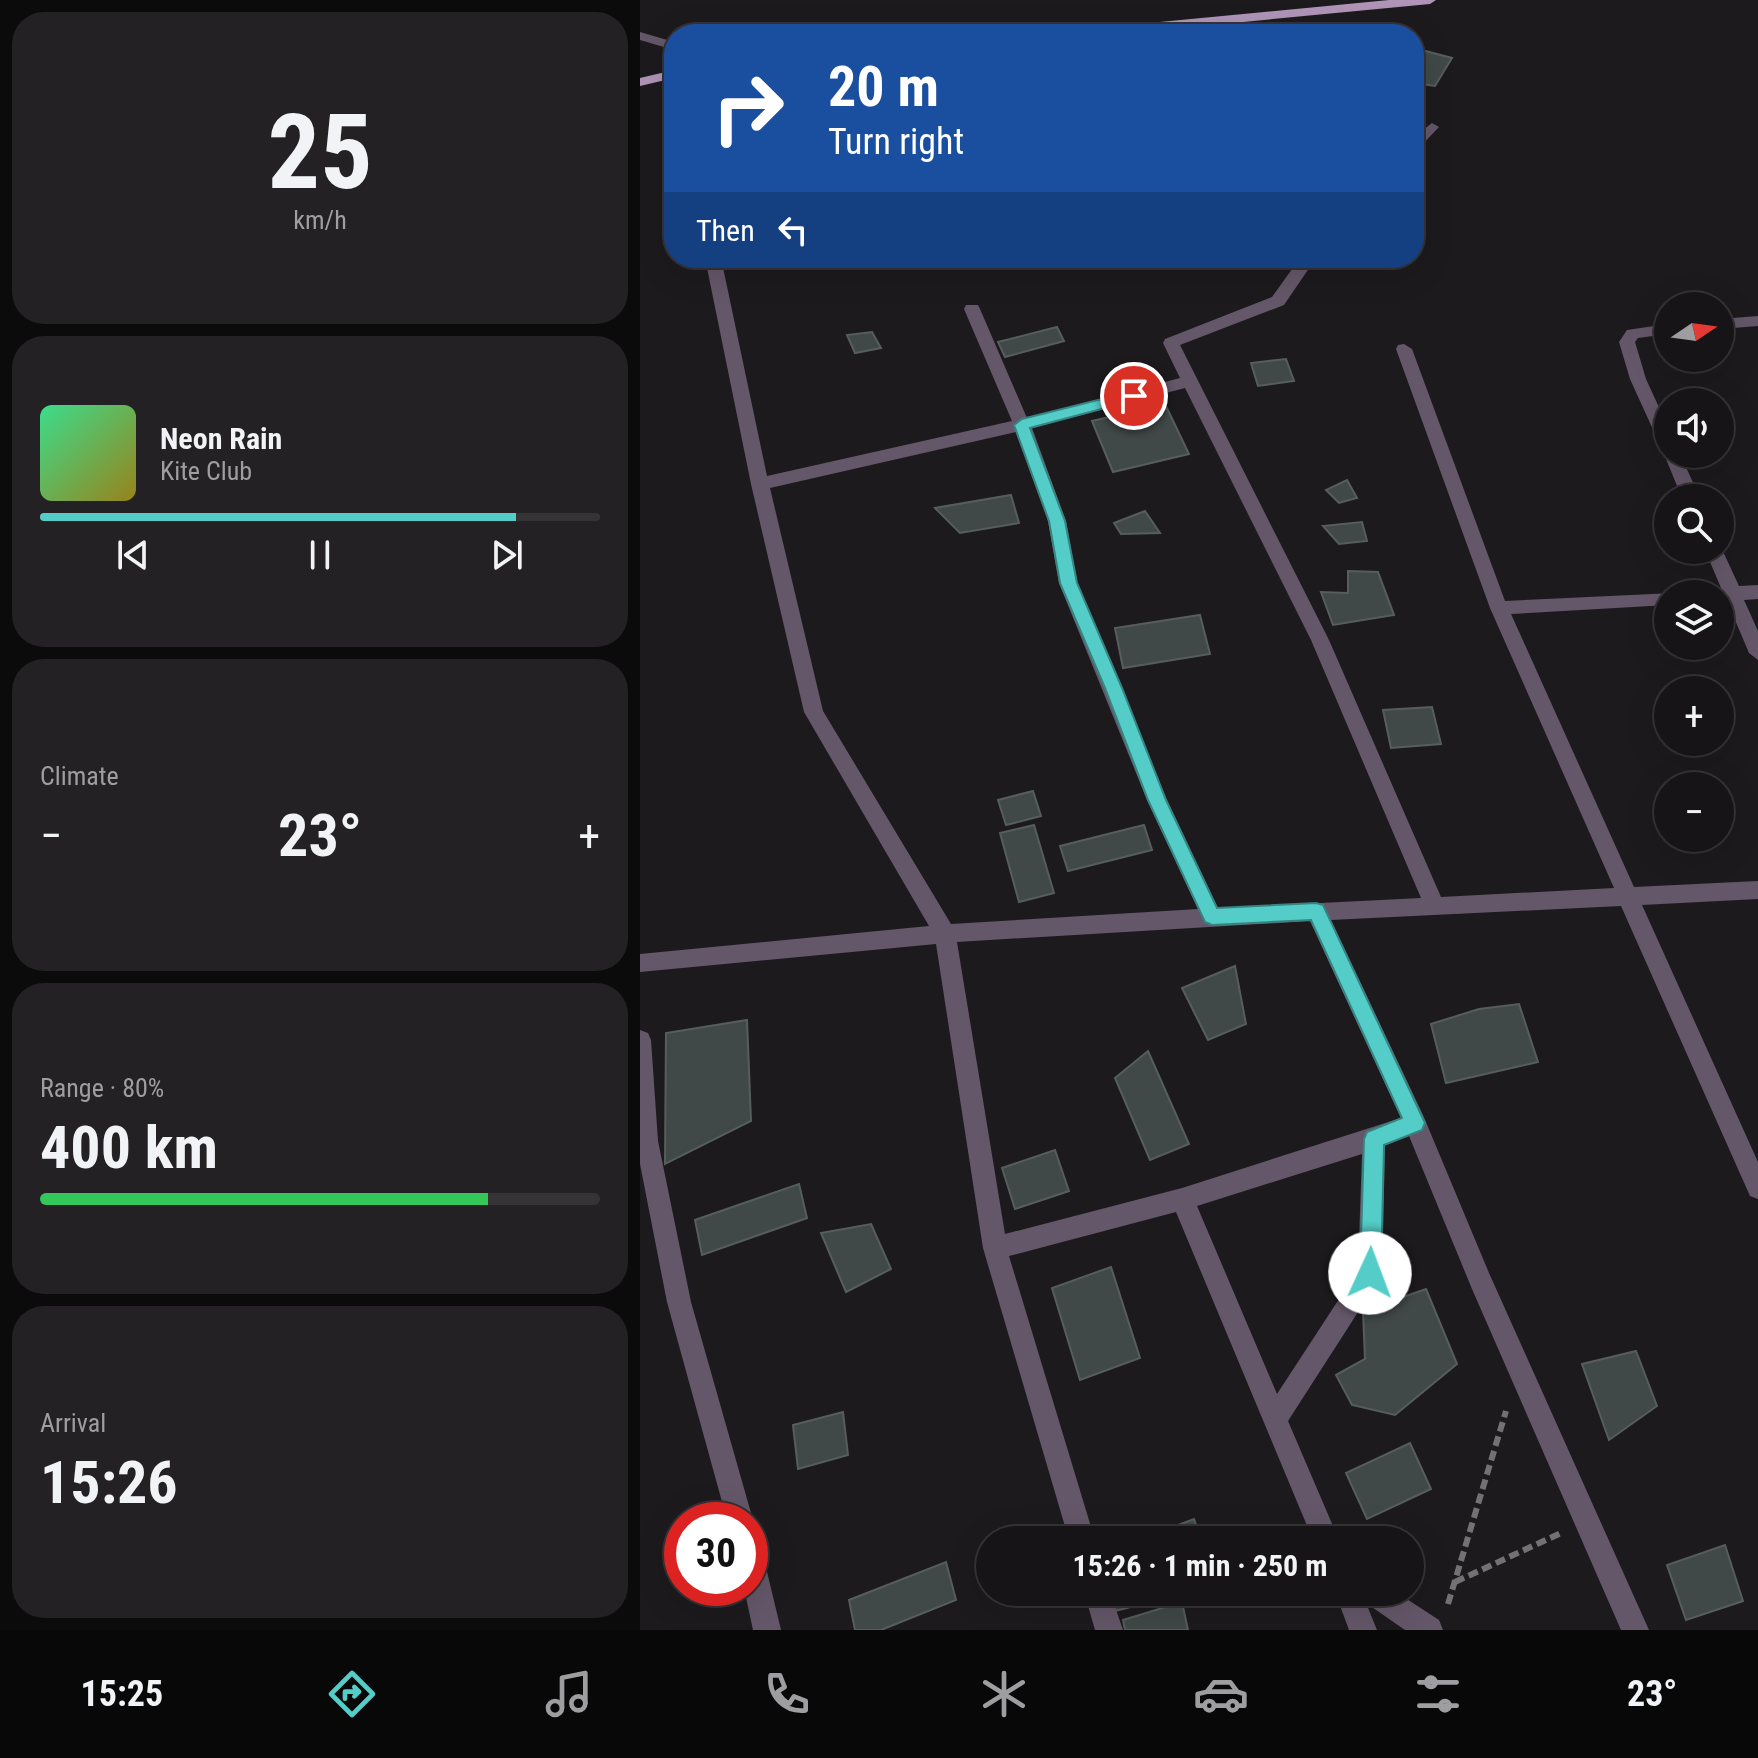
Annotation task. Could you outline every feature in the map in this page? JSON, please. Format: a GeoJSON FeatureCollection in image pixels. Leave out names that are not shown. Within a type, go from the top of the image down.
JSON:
{"type":"FeatureCollection","features":[{"type":"Feature","properties":{"kind":"main road"},"geometry":{"type":"LineString","coordinates":[[1180,24],[1430,0]]}},
{"type":"Feature","properties":{"kind":"main road"},"geometry":{"type":"LineString","coordinates":[[640,82],[664,76]]}},
{"type":"Feature","properties":{"kind":"street"},"geometry":{"type":"LineString","coordinates":[[640,36],[664,43]]}},
{"type":"Feature","properties":{"kind":"street"},"geometry":{"type":"LineString","coordinates":[[1424,135],[1432,127]]}},
{"type":"Feature","properties":{"kind":"street"},"geometry":{"type":"LineString","coordinates":[[715,268],[760,484],[814,712],[945,934],[995,1248],[1078,1526]]}},
{"type":"Feature","properties":{"kind":"street"},"geometry":{"type":"LineString","coordinates":[[1301,268],[1278,301],[1171,343],[1320,640],[1435,906]]}},
{"type":"Feature","properties":{"kind":"street"},"geometry":{"type":"LineString","coordinates":[[972,309],[1022,425],[1057,521],[1068,583],[1157,800],[1212,917]]}},
{"type":"Feature","properties":{"kind":"street"},"geometry":{"type":"LineString","coordinates":[[1734,323],[1758,321]]}},
{"type":"Feature","properties":{"kind":"street"},"geometry":{"type":"LineString","coordinates":[[1654,331],[1633,334],[1627,342],[1638,379],[1654,414]]}},
{"type":"Feature","properties":{"kind":"street"},"geometry":{"type":"LineString","coordinates":[[1404,349],[1499,608],[1758,1188]]}},
{"type":"Feature","properties":{"kind":"street"},"geometry":{"type":"LineString","coordinates":[[760,484],[1022,425],[1190,381]]}},
{"type":"Feature","properties":{"kind":"street"},"geometry":{"type":"LineString","coordinates":[[1734,594],[1758,592]]}},
{"type":"Feature","properties":{"kind":"street"},"geometry":{"type":"LineString","coordinates":[[1499,608],[1654,599]]}},
{"type":"Feature","properties":{"kind":"street"},"geometry":{"type":"LineString","coordinates":[[1734,607],[1758,653]]}},
{"type":"Feature","properties":{"kind":"street"},"geometry":{"type":"LineString","coordinates":[[640,963],[945,934],[1316,911],[1758,890]]}},
{"type":"Feature","properties":{"kind":"street"},"geometry":{"type":"LineString","coordinates":[[1316,911],[1415,1123],[1635,1630]]}},
{"type":"Feature","properties":{"kind":"street"},"geometry":{"type":"LineString","coordinates":[[640,1040],[647,1141],[679,1302],[735,1502]]}},
{"type":"Feature","properties":{"kind":"street"},"geometry":{"type":"LineString","coordinates":[[995,1248],[1182,1199],[1374,1139],[1415,1123]]}},
{"type":"Feature","properties":{"kind":"street"},"geometry":{"type":"LineString","coordinates":[[1275,1419],[1370,1273],[1374,1139]]}},
{"type":"Feature","properties":{"kind":"street"},"geometry":{"type":"LineString","coordinates":[[1182,1199],[1320,1526]]}},
{"type":"Feature","properties":{"kind":"street"},"geometry":{"type":"LineString","coordinates":[[762,1606],[767,1630]]}},
{"type":"Feature","properties":{"kind":"street"},"geometry":{"type":"LineString","coordinates":[[1101,1606],[1109,1630]]}},
{"type":"Feature","properties":{"kind":"street"},"geometry":{"type":"LineString","coordinates":[[1354,1606],[1363,1630]]}},
{"type":"Feature","properties":{"kind":"street"},"geometry":{"type":"LineString","coordinates":[[1401,1606],[1437,1624]]}},
{"type":"Feature","properties":{"kind":"path"},"geometry":{"type":"LineString","coordinates":[[1437,1624],[1455,1582],[1519,1368]]}},
{"type":"Feature","properties":{"kind":"path"},"geometry":{"type":"LineString","coordinates":[[1455,1582],[1588,1522]]}},
{"type":"Feature","properties":{"kind":"building"},"geometry":{"type":"Polygon","coordinates":[[[1424,51],[1452,58],[1435,86],[1424,84],[1424,51]]]}},
{"type":"Feature","properties":{"kind":"building"},"geometry":{"type":"Polygon","coordinates":[[[1057,327],[1064,341],[1005,357],[998,342],[1057,327]]]}},
{"type":"Feature","properties":{"kind":"building"},"geometry":{"type":"Polygon","coordinates":[[[872,332],[881,348],[855,353],[847,335],[872,332]]]}},
{"type":"Feature","properties":{"kind":"building"},"geometry":{"type":"Polygon","coordinates":[[[1286,359],[1294,381],[1258,386],[1251,363],[1286,359]]]}},
{"type":"Feature","properties":{"kind":"building"},"geometry":{"type":"Polygon","coordinates":[[[1165,404],[1189,454],[1113,472],[1092,421],[1165,404]]]}},
{"type":"Feature","properties":{"kind":"building"},"geometry":{"type":"Polygon","coordinates":[[[1347,480],[1357,498],[1339,503],[1326,490],[1347,480]]]}},
{"type":"Feature","properties":{"kind":"building"},"geometry":{"type":"Polygon","coordinates":[[[1011,495],[1019,523],[960,533],[935,508],[1011,495]]]}},
{"type":"Feature","properties":{"kind":"building"},"geometry":{"type":"Polygon","coordinates":[[[1145,511],[1160,533],[1121,534],[1114,523],[1145,511]]]}},
{"type":"Feature","properties":{"kind":"building"},"geometry":{"type":"Polygon","coordinates":[[[1362,522],[1367,541],[1339,544],[1323,526],[1362,522]]]}},
{"type":"Feature","properties":{"kind":"building"},"geometry":{"type":"Polygon","coordinates":[[[1348,571],[1378,572],[1394,615],[1333,625],[1321,592],[1348,593],[1348,571]]]}},
{"type":"Feature","properties":{"kind":"building"},"geometry":{"type":"Polygon","coordinates":[[[1200,615],[1210,654],[1123,668],[1115,628],[1200,615]]]}},
{"type":"Feature","properties":{"kind":"building"},"geometry":{"type":"Polygon","coordinates":[[[1432,707],[1441,744],[1391,748],[1383,710],[1432,707]]]}},
{"type":"Feature","properties":{"kind":"building"},"geometry":{"type":"Polygon","coordinates":[[[1033,791],[1041,816],[1006,825],[998,800],[1033,791]]]}},
{"type":"Feature","properties":{"kind":"building"},"geometry":{"type":"Polygon","coordinates":[[[1034,825],[1054,893],[1019,902],[1000,833],[1034,825]]]}},
{"type":"Feature","properties":{"kind":"building"},"geometry":{"type":"Polygon","coordinates":[[[1144,825],[1152,850],[1068,871],[1060,846],[1144,825]]]}},
{"type":"Feature","properties":{"kind":"building"},"geometry":{"type":"Polygon","coordinates":[[[1235,966],[1246,1024],[1208,1040],[1182,988],[1235,966]]]}},
{"type":"Feature","properties":{"kind":"building"},"geometry":{"type":"Polygon","coordinates":[[[1519,1004],[1538,1062],[1446,1083],[1431,1024],[1479,1009],[1519,1004]]]}},
{"type":"Feature","properties":{"kind":"building"},"geometry":{"type":"Polygon","coordinates":[[[747,1020],[751,1121],[665,1164],[666,1033],[747,1020]]]}},
{"type":"Feature","properties":{"kind":"building"},"geometry":{"type":"Polygon","coordinates":[[[1148,1051],[1189,1144],[1150,1160],[1115,1078],[1148,1051]]]}},
{"type":"Feature","properties":{"kind":"building"},"geometry":{"type":"Polygon","coordinates":[[[1055,1150],[1069,1191],[1015,1209],[1002,1168],[1055,1150]]]}},
{"type":"Feature","properties":{"kind":"building"},"geometry":{"type":"Polygon","coordinates":[[[799,1184],[807,1218],[702,1255],[695,1220],[799,1184]]]}},
{"type":"Feature","properties":{"kind":"building"},"geometry":{"type":"Polygon","coordinates":[[[871,1224],[891,1269],[846,1292],[821,1233],[871,1224]]]}},
{"type":"Feature","properties":{"kind":"building"},"geometry":{"type":"Polygon","coordinates":[[[1111,1267],[1140,1358],[1080,1380],[1052,1288],[1111,1267]]]}},
{"type":"Feature","properties":{"kind":"building"},"geometry":{"type":"Polygon","coordinates":[[[1426,1289],[1457,1364],[1395,1415],[1352,1405],[1336,1375],[1365,1359],[1363,1311],[1426,1289]]]}},
{"type":"Feature","properties":{"kind":"building"},"geometry":{"type":"Polygon","coordinates":[[[1636,1351],[1657,1406],[1609,1440],[1582,1364],[1636,1351]]]}},
{"type":"Feature","properties":{"kind":"building"},"geometry":{"type":"Polygon","coordinates":[[[843,1412],[848,1455],[798,1469],[793,1425],[843,1412]]]}},
{"type":"Feature","properties":{"kind":"building"},"geometry":{"type":"Polygon","coordinates":[[[1410,1443],[1431,1489],[1367,1519],[1346,1473],[1410,1443]]]}},
{"type":"Feature","properties":{"kind":"building"},"geometry":{"type":"Polygon","coordinates":[[[1194,1519],[1196,1526],[1175,1526],[1194,1519]]]}},
{"type":"Feature","properties":{"kind":"building"},"geometry":{"type":"Polygon","coordinates":[[[1725,1545],[1743,1601],[1686,1620],[1667,1565],[1725,1545]]]}},
{"type":"Feature","properties":{"kind":"building"},"geometry":{"type":"Polygon","coordinates":[[[946,1562],[956,1600],[881,1630],[855,1630],[849,1600],[946,1562]]]}},
{"type":"Feature","properties":{"kind":"building"},"geometry":{"type":"Polygon","coordinates":[[[1109,1606],[1135,1606],[1111,1612],[1109,1606]]]}},
{"type":"Feature","properties":{"kind":"building"},"geometry":{"type":"Polygon","coordinates":[[[1169,1606],[1183,1606],[1188,1630],[1125,1630],[1123,1620],[1169,1606]]]}},
{"type":"Feature","properties":{"kind":"route"},"geometry":{"type":"LineString","coordinates":[[1134,396],[1022,425],[1057,521],[1068,583],[1157,800],[1212,917],[1316,911],[1415,1123],[1374,1139],[1370,1273]]}}]}
